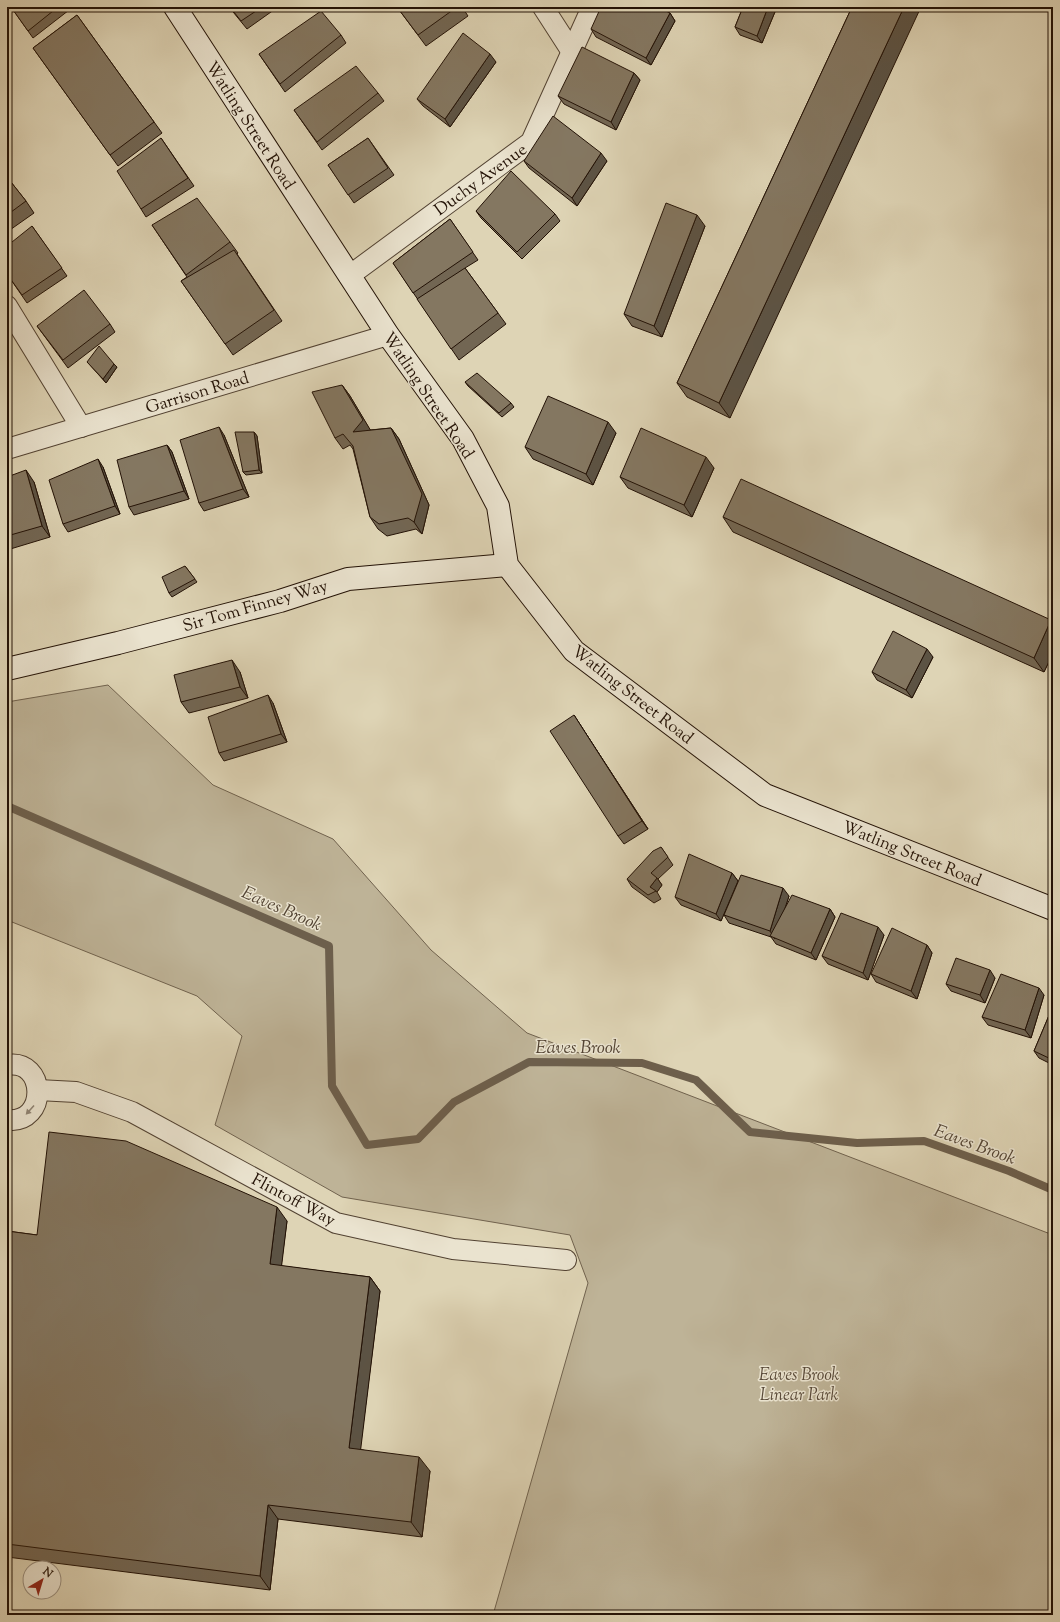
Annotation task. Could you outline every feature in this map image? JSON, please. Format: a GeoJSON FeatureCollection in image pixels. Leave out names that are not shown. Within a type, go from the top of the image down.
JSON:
{"type":"FeatureCollection","features":[{"type":"Feature","properties":{"kind":"main road","name":"Watling Street Road"},"geometry":{"type":"LineString","coordinates":[[175,7],[388,335],[467,446],[498,506],[508,565],[574,651],[765,795],[1053,909]]}},
{"type":"Feature","properties":{"kind":"main road","name":"Sir Tom Finney Way"},"geometry":{"type":"LineString","coordinates":[[7,670],[280,601],[348,579],[508,565]]}},
{"type":"Feature","properties":{"kind":"street"},"geometry":{"type":"LineString","coordinates":[[543,7],[572,52]]}},
{"type":"Feature","properties":{"kind":"street","name":"Duchy Avenue"},"geometry":{"type":"LineString","coordinates":[[349,276],[531,142],[592,7]]}},
{"type":"Feature","properties":{"kind":"street"},"geometry":{"type":"LineString","coordinates":[[7,306],[81,427]]}},
{"type":"Feature","properties":{"kind":"street","name":"Garrison Road"},"geometry":{"type":"LineString","coordinates":[[7,449],[388,335]]}},
{"type":"Feature","properties":{"kind":"street"},"geometry":{"type":"LineString","coordinates":[[7,1065],[20,1066],[28,1071],[36,1083],[38,1090],[36,1104],[29,1113],[20,1118],[7,1120]]}},
{"type":"Feature","properties":{"kind":"street","name":"Flintoff Way"},"geometry":{"type":"LineString","coordinates":[[38,1090],[76,1092],[132,1112],[336,1223],[453,1249],[566,1260]]}},
{"type":"Feature","properties":{"kind":"green space","name":"Eaves Brook Linear Park"},"geometry":{"type":"Polygon","coordinates":[[[108,685],[213,785],[333,839],[431,950],[527,1033],[1053,1235],[1053,1615],[493,1615],[588,1283],[570,1235],[342,1197],[215,1125],[242,1036],[197,996],[7,920],[7,702],[108,685]]]}},
{"type":"Feature","properties":{"kind":"building"},"geometry":{"type":"Polygon","coordinates":[[[11,7],[58,7],[28,31],[11,7]]]}},
{"type":"Feature","properties":{"kind":"building"},"geometry":{"type":"Polygon","coordinates":[[[230,7],[262,7],[241,21],[230,7]]]}},
{"type":"Feature","properties":{"kind":"building"},"geometry":{"type":"Polygon","coordinates":[[[397,7],[457,7],[418,35],[397,7]]]}},
{"type":"Feature","properties":{"kind":"building"},"geometry":{"type":"Polygon","coordinates":[[[601,7],[658,7],[670,13],[646,58],[591,29],[601,7]]]}},
{"type":"Feature","properties":{"kind":"building"},"geometry":{"type":"Polygon","coordinates":[[[743,7],[768,7],[757,36],[735,27],[743,7]]]}},
{"type":"Feature","properties":{"kind":"building"},"geometry":{"type":"Polygon","coordinates":[[[852,7],[904,7],[719,403],[677,383],[852,7]]]}},
{"type":"Feature","properties":{"kind":"building"},"geometry":{"type":"Polygon","coordinates":[[[321,11],[341,35],[280,84],[259,54],[321,11]]]}},
{"type":"Feature","properties":{"kind":"building"},"geometry":{"type":"Polygon","coordinates":[[[77,15],[154,122],[110,155],[33,48],[77,15]]]}},
{"type":"Feature","properties":{"kind":"building"},"geometry":{"type":"Polygon","coordinates":[[[463,33],[490,54],[445,119],[417,99],[463,33]]]}},
{"type":"Feature","properties":{"kind":"building"},"geometry":{"type":"Polygon","coordinates":[[[582,47],[634,73],[611,122],[558,96],[582,47]]]}},
{"type":"Feature","properties":{"kind":"building"},"geometry":{"type":"Polygon","coordinates":[[[356,66],[378,93],[317,142],[294,110],[356,66]]]}},
{"type":"Feature","properties":{"kind":"building"},"geometry":{"type":"Polygon","coordinates":[[[553,116],[601,153],[572,198],[524,161],[553,116]]]}},
{"type":"Feature","properties":{"kind":"building"},"geometry":{"type":"Polygon","coordinates":[[[161,138],[188,178],[141,209],[117,171],[161,138]]]}},
{"type":"Feature","properties":{"kind":"building"},"geometry":{"type":"Polygon","coordinates":[[[368,138],[388,168],[348,195],[328,165],[368,138]]]}},
{"type":"Feature","properties":{"kind":"building"},"geometry":{"type":"Polygon","coordinates":[[[511,171],[555,214],[517,252],[476,211],[511,171]]]}},
{"type":"Feature","properties":{"kind":"building"},"geometry":{"type":"Polygon","coordinates":[[[7,177],[26,201],[7,215],[7,177]]]}},
{"type":"Feature","properties":{"kind":"building"},"geometry":{"type":"Polygon","coordinates":[[[197,198],[230,242],[186,275],[152,225],[197,198]]]}},
{"type":"Feature","properties":{"kind":"building"},"geometry":{"type":"Polygon","coordinates":[[[666,203],[697,215],[654,326],[624,314],[666,203]]]}},
{"type":"Feature","properties":{"kind":"building"},"geometry":{"type":"Polygon","coordinates":[[[450,219],[473,252],[413,293],[393,263],[450,219]]]}},
{"type":"Feature","properties":{"kind":"building"},"geometry":{"type":"Polygon","coordinates":[[[32,226],[62,268],[22,295],[7,274],[7,246],[32,226]]]}},
{"type":"Feature","properties":{"kind":"building"},"geometry":{"type":"Polygon","coordinates":[[[234,250],[274,310],[225,344],[181,281],[234,250]]]}},
{"type":"Feature","properties":{"kind":"building"},"geometry":{"type":"Polygon","coordinates":[[[465,268],[498,313],[451,349],[417,299],[465,268]]]}},
{"type":"Feature","properties":{"kind":"building"},"geometry":{"type":"Polygon","coordinates":[[[84,290],[110,324],[63,360],[37,326],[84,290]]]}},
{"type":"Feature","properties":{"kind":"building"},"geometry":{"type":"Polygon","coordinates":[[[99,346],[114,364],[103,379],[87,362],[99,346]]]}},
{"type":"Feature","properties":{"kind":"building"},"geometry":{"type":"Polygon","coordinates":[[[477,373],[511,403],[499,413],[465,382],[477,373]]]}},
{"type":"Feature","properties":{"kind":"building"},"geometry":{"type":"Polygon","coordinates":[[[342,385],[363,420],[353,432],[391,428],[422,494],[414,522],[408,518],[379,524],[370,517],[353,446],[343,434],[335,438],[312,392],[342,385]]]}},
{"type":"Feature","properties":{"kind":"building"},"geometry":{"type":"Polygon","coordinates":[[[548,396],[608,422],[586,474],[525,447],[548,396]]]}},
{"type":"Feature","properties":{"kind":"building"},"geometry":{"type":"Polygon","coordinates":[[[219,427],[243,489],[199,503],[180,440],[219,427]]]}},
{"type":"Feature","properties":{"kind":"building"},"geometry":{"type":"Polygon","coordinates":[[[641,428],[706,457],[684,505],[620,477],[641,428]]]}},
{"type":"Feature","properties":{"kind":"building"},"geometry":{"type":"Polygon","coordinates":[[[235,432],[254,432],[259,470],[243,472],[235,432]]]}},
{"type":"Feature","properties":{"kind":"building"},"geometry":{"type":"Polygon","coordinates":[[[167,445],[184,491],[129,507],[117,460],[167,445]]]}},
{"type":"Feature","properties":{"kind":"building"},"geometry":{"type":"Polygon","coordinates":[[[98,459],[115,506],[63,524],[49,480],[98,459]]]}},
{"type":"Feature","properties":{"kind":"building"},"geometry":{"type":"Polygon","coordinates":[[[26,470],[42,526],[7,536],[7,477],[26,470]]]}},
{"type":"Feature","properties":{"kind":"building"},"geometry":{"type":"Polygon","coordinates":[[[741,479],[1051,620],[1034,658],[723,517],[741,479]]]}},
{"type":"Feature","properties":{"kind":"building"},"geometry":{"type":"Polygon","coordinates":[[[185,566],[195,579],[169,593],[162,577],[185,566]]]}},
{"type":"Feature","properties":{"kind":"building"},"geometry":{"type":"Polygon","coordinates":[[[893,631],[927,649],[906,690],[872,672],[893,631]]]}},
{"type":"Feature","properties":{"kind":"building"},"geometry":{"type":"Polygon","coordinates":[[[232,660],[240,687],[181,702],[174,675],[232,660]]]}},
{"type":"Feature","properties":{"kind":"building"},"geometry":{"type":"Polygon","coordinates":[[[268,695],[281,734],[219,753],[208,717],[268,695]]]}},
{"type":"Feature","properties":{"kind":"building"},"geometry":{"type":"Polygon","coordinates":[[[574,715],[642,821],[618,836],[550,731],[574,715]]]}},
{"type":"Feature","properties":{"kind":"building"},"geometry":{"type":"Polygon","coordinates":[[[661,847],[668,857],[651,873],[657,878],[650,887],[656,891],[648,895],[627,879],[653,851],[661,847]]]}},
{"type":"Feature","properties":{"kind":"building"},"geometry":{"type":"Polygon","coordinates":[[[689,854],[732,873],[716,914],[675,897],[689,854]]]}},
{"type":"Feature","properties":{"kind":"building"},"geometry":{"type":"Polygon","coordinates":[[[741,875],[783,888],[770,931],[724,915],[741,875]]]}},
{"type":"Feature","properties":{"kind":"building"},"geometry":{"type":"Polygon","coordinates":[[[792,895],[830,909],[811,953],[770,936],[792,895]]]}},
{"type":"Feature","properties":{"kind":"building"},"geometry":{"type":"Polygon","coordinates":[[[841,913],[878,927],[863,973],[822,956],[841,913]]]}},
{"type":"Feature","properties":{"kind":"building"},"geometry":{"type":"Polygon","coordinates":[[[892,928],[927,945],[911,991],[871,974],[892,928]]]}},
{"type":"Feature","properties":{"kind":"building"},"geometry":{"type":"Polygon","coordinates":[[[956,958],[990,970],[980,995],[946,984],[956,958]]]}},
{"type":"Feature","properties":{"kind":"building"},"geometry":{"type":"Polygon","coordinates":[[[1001,974],[1039,988],[1025,1030],[982,1017],[1001,974]]]}},
{"type":"Feature","properties":{"kind":"building"},"geometry":{"type":"Polygon","coordinates":[[[1053,1006],[1053,1060],[1034,1051],[1053,1006]]]}},
{"type":"Feature","properties":{"kind":"building"},"geometry":{"type":"Polygon","coordinates":[[[49,1132],[126,1141],[277,1207],[270,1264],[370,1277],[349,1448],[419,1457],[411,1522],[268,1505],[260,1576],[7,1544],[7,1231],[37,1235],[49,1132]]]}},
{"type":"Feature","properties":{"kind":"waterway","name":"Eaves Brook"},"geometry":{"type":"LineString","coordinates":[[7,806],[329,946],[332,1086],[367,1145],[418,1139],[454,1102],[529,1062],[642,1063],[696,1080],[750,1132],[857,1143],[924,1141],[1009,1171],[1053,1190]]}}]}
